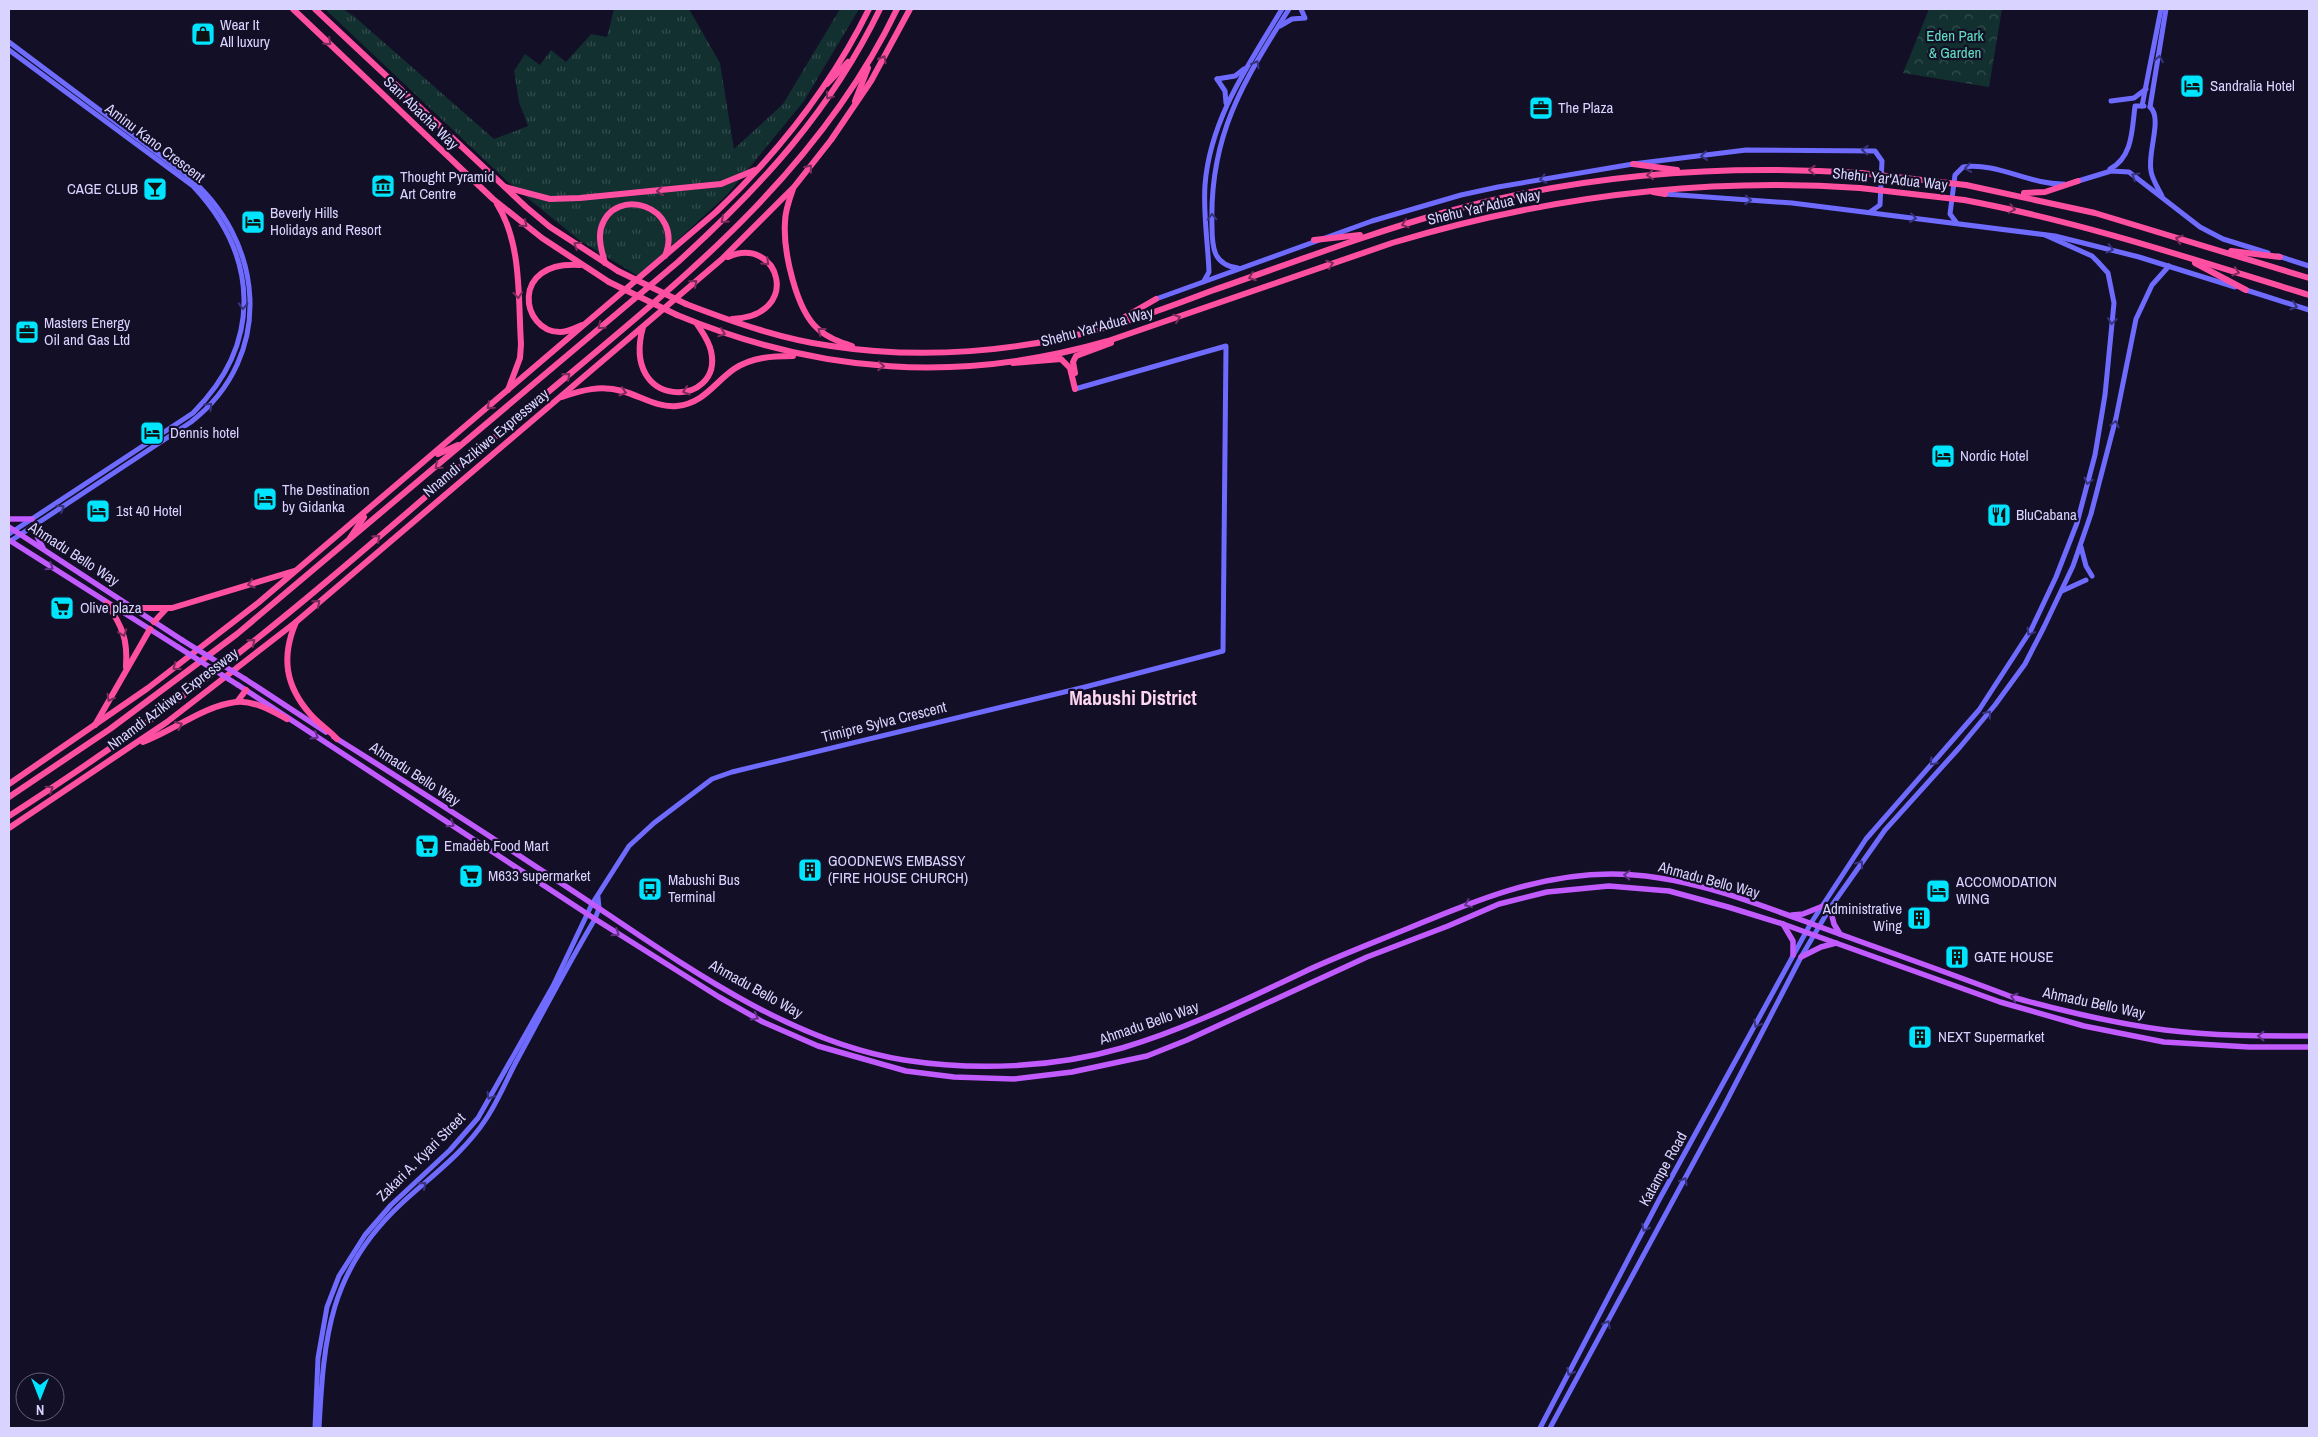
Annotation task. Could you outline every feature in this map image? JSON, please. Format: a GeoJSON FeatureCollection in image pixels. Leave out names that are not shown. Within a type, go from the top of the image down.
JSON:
{"type":"FeatureCollection","features":[{"type":"Feature","properties":{"kind":"highway","name":"Sani Abacha Way"},"geometry":{"type":"LineString","coordinates":[[293,9],[493,199],[542,238],[582,265],[609,282],[677,316]]}},
{"type":"Feature","properties":{"kind":"highway","name":"Sani Abacha Way"},"geometry":{"type":"LineString","coordinates":[[315,9],[502,186],[550,227],[618,271],[686,304]]}},
{"type":"Feature","properties":{"kind":"highway","name":"Nnamdi Azikiwe Expressway"},"geometry":{"type":"LineString","coordinates":[[9,784],[93,728],[205,645],[369,510],[716,212],[758,169],[816,96],[847,48],[869,9]]}},
{"type":"Feature","properties":{"kind":"highway","name":"Nnamdi Azikiwe Expressway"},"geometry":{"type":"LineString","coordinates":[[9,797],[110,729],[183,675],[345,545],[678,262],[734,210],[775,168],[807,127],[859,50],[880,9]]}},
{"type":"Feature","properties":{"kind":"highway","name":"Nnamdi Azikiwe Expressway"},"geometry":{"type":"LineString","coordinates":[[9,816],[91,762],[210,676],[323,585],[698,264],[787,176],[820,135],[874,51],[897,9]]}},
{"type":"Feature","properties":{"kind":"highway","name":"Nnamdi Azikiwe Expressway"},"geometry":{"type":"LineString","coordinates":[[10,827],[134,745],[296,622],[722,259],[794,187],[848,116],[891,46],[910,9]]}},
{"type":"Feature","properties":{"kind":"highway"},"geometry":{"type":"LineString","coordinates":[[816,96],[859,50]]}},
{"type":"Feature","properties":{"kind":"highway"},"geometry":{"type":"LineString","coordinates":[[848,116],[874,51]]}},
{"type":"Feature","properties":{"kind":"highway"},"geometry":{"type":"LineString","coordinates":[[1633,164],[1698,171]]}},
{"type":"Feature","properties":{"kind":"highway"},"geometry":{"type":"LineString","coordinates":[[502,186],[550,199],[580,198],[722,184],[758,169]]}},
{"type":"Feature","properties":{"kind":"highway","name":"Shehu Yar'Adua Way"},"geometry":{"type":"LineString","coordinates":[[686,304],[725,319],[807,342],[866,350],[922,353],[986,350],[1046,341],[1106,327],[1381,232],[1448,211],[1521,195],[1614,179],[1698,171],[1790,170],[1861,173],[1966,185],[2095,213],[2309,278]]}},
{"type":"Feature","properties":{"kind":"highway"},"geometry":{"type":"LineString","coordinates":[[1989,190],[2037,193],[2078,181]]}},
{"type":"Feature","properties":{"kind":"highway","name":"Shehu Yar'Adua Way"},"geometry":{"type":"LineString","coordinates":[[677,316],[749,342],[804,356],[884,367],[949,367],[1002,362],[1086,347],[1120,337],[1429,232],[1542,206],[1627,192],[1744,184],[1860,188],[1964,200],[2074,223],[2309,295]]}},
{"type":"Feature","properties":{"kind":"highway"},"geometry":{"type":"LineString","coordinates":[[794,187],[786,210],[785,234],[800,304],[812,323],[827,335],[866,350]]}},
{"type":"Feature","properties":{"kind":"highway"},"geometry":{"type":"LineString","coordinates":[[1627,192],[1665,194]]}},
{"type":"Feature","properties":{"kind":"highway"},"geometry":{"type":"LineString","coordinates":[[493,199],[506,219],[514,246],[521,344],[520,358],[506,393]]}},
{"type":"Feature","properties":{"kind":"highway"},"geometry":{"type":"LineString","coordinates":[[605,263],[600,236],[606,217],[624,206],[636,204],[648,207],[664,220],[669,239],[664,258]]}},
{"type":"Feature","properties":{"kind":"highway"},"geometry":{"type":"LineString","coordinates":[[1314,240],[1381,232]]}},
{"type":"Feature","properties":{"kind":"highway"},"geometry":{"type":"LineString","coordinates":[[2199,245],[2229,251],[2280,257]]}},
{"type":"Feature","properties":{"kind":"highway"},"geometry":{"type":"LineString","coordinates":[[722,259],[735,253],[756,254],[771,265],[776,275],[777,285],[770,305],[763,312],[746,319],[725,319]]}},
{"type":"Feature","properties":{"kind":"highway"},"geometry":{"type":"LineString","coordinates":[[2183,256],[2246,290]]}},
{"type":"Feature","properties":{"kind":"highway"},"geometry":{"type":"LineString","coordinates":[[582,265],[566,264],[542,271],[535,278],[530,288],[528,300],[531,311],[538,322],[549,330],[566,331],[588,323]]}},
{"type":"Feature","properties":{"kind":"highway"},"geometry":{"type":"LineString","coordinates":[[1106,327],[1156,299]]}},
{"type":"Feature","properties":{"kind":"highway"},"geometry":{"type":"LineString","coordinates":[[643,328],[638,344],[638,355],[647,377],[657,387],[679,394],[692,390],[701,384],[711,367],[711,350],[697,324]]}},
{"type":"Feature","properties":{"kind":"highway"},"geometry":{"type":"LineString","coordinates":[[1077,389],[1074,359],[1082,353],[1109,344],[1120,337]]}},
{"type":"Feature","properties":{"kind":"highway"},"geometry":{"type":"LineString","coordinates":[[559,398],[582,390],[606,388],[622,391],[649,401],[677,406],[702,398],[735,369],[752,361],[774,356],[804,356]]}},
{"type":"Feature","properties":{"kind":"highway"},"geometry":{"type":"LineString","coordinates":[[1002,362],[1023,364],[1061,359],[1070,368],[1077,389]]}},
{"type":"Feature","properties":{"kind":"highway"},"geometry":{"type":"LineString","coordinates":[[430,458],[467,440]]}},
{"type":"Feature","properties":{"kind":"highway"},"geometry":{"type":"LineString","coordinates":[[439,485],[474,470]]}},
{"type":"Feature","properties":{"kind":"highway"},"geometry":{"type":"LineString","coordinates":[[345,545],[369,510]]}},
{"type":"Feature","properties":{"kind":"highway"},"geometry":{"type":"LineString","coordinates":[[133,608],[166,609],[298,569]]}},
{"type":"Feature","properties":{"kind":"highway"},"geometry":{"type":"LineString","coordinates":[[107,603],[126,639],[126,667]]}},
{"type":"Feature","properties":{"kind":"highway"},"geometry":{"type":"LineString","coordinates":[[154,622],[166,609]]}},
{"type":"Feature","properties":{"kind":"highway"},"geometry":{"type":"LineString","coordinates":[[296,622],[287,643],[286,653],[290,675],[296,692],[309,713],[337,739]]}},
{"type":"Feature","properties":{"kind":"highway"},"geometry":{"type":"LineString","coordinates":[[93,728],[126,667],[150,629]]}},
{"type":"Feature","properties":{"kind":"highway"},"geometry":{"type":"LineString","coordinates":[[237,702],[246,690]]}},
{"type":"Feature","properties":{"kind":"highway"},"geometry":{"type":"LineString","coordinates":[[134,745],[214,708],[237,702],[256,705],[287,719]]}},
{"type":"Feature","properties":{"kind":"highway"},"geometry":{"type":"LineString","coordinates":[[10,827],[30,802]]}},
{"type":"Feature","properties":{"kind":"main road"},"geometry":{"type":"LineString","coordinates":[[9,519],[32,519]]}},
{"type":"Feature","properties":{"kind":"main road"},"geometry":{"type":"LineString","coordinates":[[36,525],[36,534],[44,550]]}},
{"type":"Feature","properties":{"kind":"main road","name":"Ahmadu Bello Way"},"geometry":{"type":"LineString","coordinates":[[10,530],[738,996],[810,1032],[849,1046],[906,1060],[983,1065],[1050,1062],[1118,1050],[1180,1028],[1311,969],[1496,893],[1535,883],[1609,874],[1648,876],[1699,886],[1789,915],[2012,997],[2086,1015],[2166,1030],[2250,1036],[2309,1036]]}},
{"type":"Feature","properties":{"kind":"main road","name":"Ahmadu Bello Way"},"geometry":{"type":"LineString","coordinates":[[9,542],[246,690],[287,719],[588,915],[734,1006],[784,1032],[818,1046],[906,1071],[954,1077],[1009,1079],[1072,1072],[1147,1056],[1187,1040],[1367,957],[1499,904],[1547,892],[1609,886],[1669,891],[1783,924],[2000,1002],[2094,1028],[2164,1042],[2249,1047],[2309,1047]]}},
{"type":"Feature","properties":{"kind":"main road"},"geometry":{"type":"LineString","coordinates":[[1789,915],[1803,914],[1823,906]]}},
{"type":"Feature","properties":{"kind":"main road"},"geometry":{"type":"LineString","coordinates":[[1830,908],[1834,924],[1840,934]]}},
{"type":"Feature","properties":{"kind":"main road"},"geometry":{"type":"LineString","coordinates":[[1783,924],[1793,941],[1793,955]]}},
{"type":"Feature","properties":{"kind":"main road"},"geometry":{"type":"LineString","coordinates":[[1801,957],[1821,947],[1837,943]]}},
{"type":"Feature","properties":{"kind":"street"},"geometry":{"type":"LineString","coordinates":[[1202,283],[1209,272],[1204,219],[1208,165],[1221,117],[1247,67],[1282,9]]}},
{"type":"Feature","properties":{"kind":"street"},"geometry":{"type":"LineString","coordinates":[[1238,268],[1224,264],[1214,251],[1212,211],[1214,168],[1220,140],[1230,113],[1289,9]]}},
{"type":"Feature","properties":{"kind":"street"},"geometry":{"type":"LineString","coordinates":[[1275,32],[1287,21],[1305,18],[1301,9]]}},
{"type":"Feature","properties":{"kind":"street"},"geometry":{"type":"LineString","coordinates":[[2143,103],[2161,9]]}},
{"type":"Feature","properties":{"kind":"street"},"geometry":{"type":"LineString","coordinates":[[2163,198],[2150,169],[2156,117],[2151,104],[2166,9]]}},
{"type":"Feature","properties":{"kind":"street"},"geometry":{"type":"LineString","coordinates":[[9,42],[185,174],[210,197],[221,211],[240,246],[246,263],[250,301],[247,331],[242,350],[233,373],[210,406],[191,422],[9,542]]}},
{"type":"Feature","properties":{"kind":"street","name":"Aminu Kano Crescent"},"geometry":{"type":"LineString","coordinates":[[9,50],[193,186],[206,200],[227,230],[240,265],[243,283],[243,315],[235,351],[227,371],[206,400],[187,418],[32,519],[10,530]]}},
{"type":"Feature","properties":{"kind":"street"},"geometry":{"type":"LineString","coordinates":[[1225,108],[1225,91],[1217,79],[1235,76],[1247,67]]}},
{"type":"Feature","properties":{"kind":"street"},"geometry":{"type":"LineString","coordinates":[[2111,101],[2134,98],[2146,88]]}},
{"type":"Feature","properties":{"kind":"street"},"geometry":{"type":"LineString","coordinates":[[2100,174],[2124,160],[2129,146],[2135,106],[2143,103],[2151,104]]}},
{"type":"Feature","properties":{"kind":"street"},"geometry":{"type":"LineString","coordinates":[[1156,299],[1314,240],[1461,195],[1566,174],[1746,150],[1872,150],[1880,155],[1883,165],[1880,205],[1870,212]]}},
{"type":"Feature","properties":{"kind":"street"},"geometry":{"type":"LineString","coordinates":[[1959,223],[1952,219],[1950,214],[1956,175],[1963,167],[1990,169],[2054,184],[2078,181],[2117,170],[2128,172],[2190,221],[2210,232],[2239,245],[2309,266]]}},
{"type":"Feature","properties":{"kind":"street"},"geometry":{"type":"LineString","coordinates":[[1665,194],[1790,203],[1870,212],[2082,241],[2309,310]]}},
{"type":"Feature","properties":{"kind":"street","name":"Katampe Road"},"geometry":{"type":"LineString","coordinates":[[1540,1428],[1659,1200],[1806,932],[1866,839],[1979,710],[2031,630],[2061,567],[2077,523],[2095,455],[2103,412],[2114,303],[2108,273],[2092,256],[2045,236]]}},
{"type":"Feature","properties":{"kind":"street"},"geometry":{"type":"LineString","coordinates":[[2079,249],[2082,241]]}},
{"type":"Feature","properties":{"kind":"street","name":"Katampe Road"},"geometry":{"type":"LineString","coordinates":[[1550,1428],[1723,1108],[1801,957],[1830,908],[1885,830],[1960,747],[1995,705],[2025,664],[2062,591],[2081,547],[2110,446],[2136,319],[2152,284],[2169,266]]}},
{"type":"Feature","properties":{"kind":"street","name":"Timipre Sylva Crescent"},"geometry":{"type":"LineString","coordinates":[[588,915],[592,904],[617,861],[629,846],[658,820],[712,779],[1223,651],[1226,346],[1077,389]]}},
{"type":"Feature","properties":{"kind":"street"},"geometry":{"type":"LineString","coordinates":[[2081,547],[2086,566],[2092,576]]}},
{"type":"Feature","properties":{"kind":"street"},"geometry":{"type":"LineString","coordinates":[[2062,591],[2086,580]]}},
{"type":"Feature","properties":{"kind":"street","name":"Timipre Sylva Crescent"},"geometry":{"type":"LineString","coordinates":[[595,919],[598,908],[598,896]]}},
{"type":"Feature","properties":{"kind":"street","name":"Zakari A. Kyari Street"},"geometry":{"type":"LineString","coordinates":[[315,1428],[320,1340],[327,1307],[342,1271],[365,1235],[385,1211],[450,1150],[478,1118],[553,986],[588,915]]}},
{"type":"Feature","properties":{"kind":"street","name":"Zakari A. Kyari Street"},"geometry":{"type":"LineString","coordinates":[[319,1428],[326,1340],[331,1315],[350,1268],[367,1240],[386,1218],[454,1157],[486,1118],[595,919]]}},
{"type":"Feature","properties":{"kind":"green space"},"geometry":{"type":"Polygon","coordinates":[[[325,9],[343,9],[355,17],[494,139],[528,126],[519,102],[514,71],[525,54],[540,65],[551,50],[566,62],[591,34],[607,37],[614,9],[689,9],[720,63],[734,149],[783,104],[840,9],[859,9],[804,101],[727,195],[638,276],[579,240],[508,182],[325,9]]]}},
{"type":"Feature","properties":{"kind":"green space","name":"Eden Park & Garden"},"geometry":{"type":"Polygon","coordinates":[[[1929,9],[2002,9],[1989,87],[1903,73],[1929,9]]]}},
{"type":"Feature","properties":{"kind":"place","name":"Wear It All luxury"},"geometry":{"type":"Point","coordinates":[203,34]}},
{"type":"Feature","properties":{"kind":"place","name":"Sandralia Hotel"},"geometry":{"type":"Point","coordinates":[2192,86]}},
{"type":"Feature","properties":{"kind":"place","name":"The Plaza"},"geometry":{"type":"Point","coordinates":[1541,108]}},
{"type":"Feature","properties":{"kind":"place","name":"Thought Pyramid Art Centre"},"geometry":{"type":"Point","coordinates":[383,186]}},
{"type":"Feature","properties":{"kind":"place","name":"CAGE CLUB"},"geometry":{"type":"Point","coordinates":[155,189]}},
{"type":"Feature","properties":{"kind":"place","name":"Beverly Hills Holidays and Resort"},"geometry":{"type":"Point","coordinates":[253,222]}},
{"type":"Feature","properties":{"kind":"place","name":"Masters Energy Oil and Gas Ltd"},"geometry":{"type":"Point","coordinates":[27,332]}},
{"type":"Feature","properties":{"kind":"place","name":"Dennis hotel"},"geometry":{"type":"Point","coordinates":[152,433]}},
{"type":"Feature","properties":{"kind":"place","name":"Nordic Hotel"},"geometry":{"type":"Point","coordinates":[1943,456]}},
{"type":"Feature","properties":{"kind":"place","name":"The Destination by Gidanka"},"geometry":{"type":"Point","coordinates":[265,499]}},
{"type":"Feature","properties":{"kind":"place","name":"1st 40 Hotel"},"geometry":{"type":"Point","coordinates":[98,511]}},
{"type":"Feature","properties":{"kind":"place","name":"BluCabana"},"geometry":{"type":"Point","coordinates":[1999,515]}},
{"type":"Feature","properties":{"kind":"place","name":"Olive plaza"},"geometry":{"type":"Point","coordinates":[62,608]}},
{"type":"Feature","properties":{"kind":"place","name":"Emadeb Food Mart"},"geometry":{"type":"Point","coordinates":[427,846]}},
{"type":"Feature","properties":{"kind":"place","name":"GOODNEWS EMBASSY (FIRE HOUSE CHURCH)"},"geometry":{"type":"Point","coordinates":[810,870]}},
{"type":"Feature","properties":{"kind":"place","name":"M633 supermarket"},"geometry":{"type":"Point","coordinates":[471,876]}},
{"type":"Feature","properties":{"kind":"place","name":"Mabushi Bus Terminal"},"geometry":{"type":"Point","coordinates":[650,889]}},
{"type":"Feature","properties":{"kind":"place","name":"ACCOMODATION WING"},"geometry":{"type":"Point","coordinates":[1938,891]}},
{"type":"Feature","properties":{"kind":"place","name":"Administrative Wing"},"geometry":{"type":"Point","coordinates":[1919,918]}},
{"type":"Feature","properties":{"kind":"place","name":"GATE HOUSE"},"geometry":{"type":"Point","coordinates":[1957,957]}},
{"type":"Feature","properties":{"kind":"place","name":"NEXT Supermarket"},"geometry":{"type":"Point","coordinates":[1920,1037]}},
{"type":"Feature","properties":{"kind":"district","name":"Mabushi District"},"geometry":{"type":"Point","coordinates":[1133,698]}}]}
